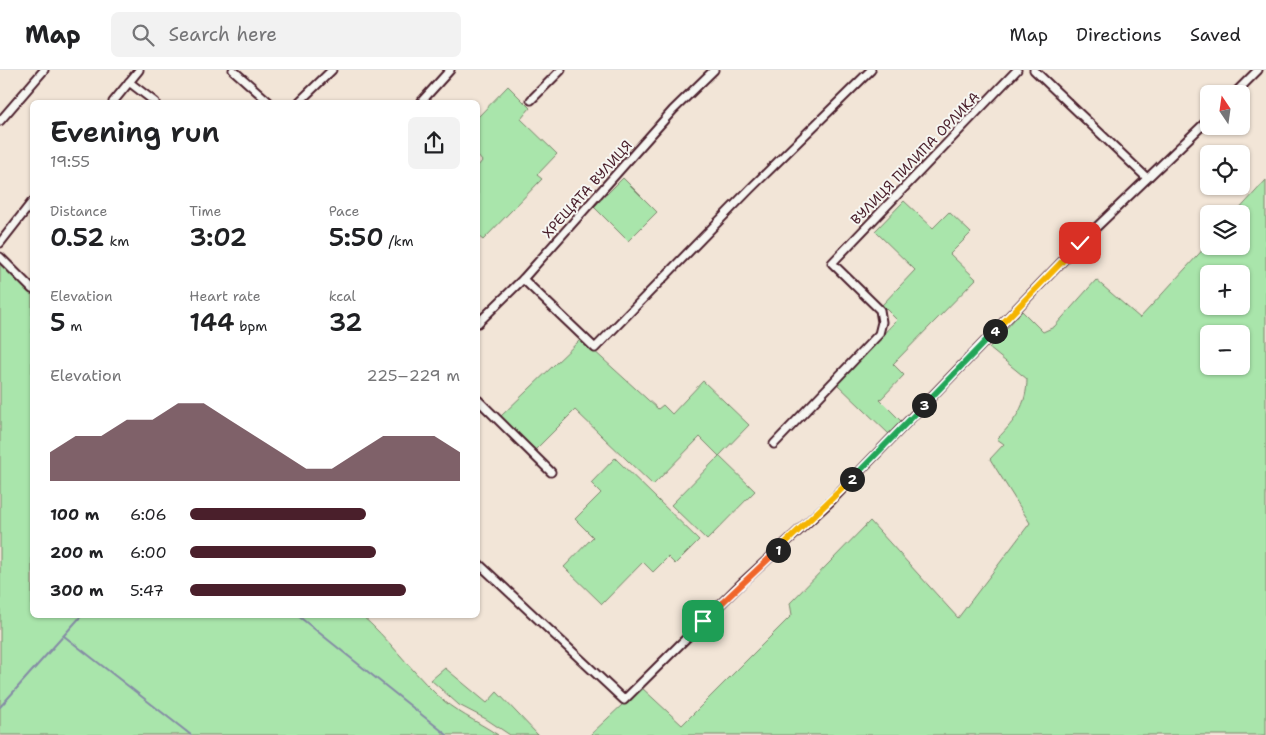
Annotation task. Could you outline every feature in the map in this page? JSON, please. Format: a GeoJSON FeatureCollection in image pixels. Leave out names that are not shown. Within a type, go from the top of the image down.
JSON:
{"type":"FeatureCollection","features":[{"type":"Feature","properties":{"kind":"street"},"geometry":{"type":"LineString","coordinates":[[0,121],[44,70]]}},
{"type":"Feature","properties":{"kind":"street"},"geometry":{"type":"LineString","coordinates":[[115,100],[139,70]]}},
{"type":"Feature","properties":{"kind":"street"},"geometry":{"type":"LineString","coordinates":[[301,100],[332,70]]}},
{"type":"Feature","properties":{"kind":"street"},"geometry":{"type":"LineString","coordinates":[[423,100],[450,70]]}},
{"type":"Feature","properties":{"kind":"street"},"geometry":{"type":"LineString","coordinates":[[531,100],[561,70]]}},
{"type":"Feature","properties":{"kind":"street","name":"ХРЕЩАТА ВУЛИЦЯ"},"geometry":{"type":"LineString","coordinates":[[480,321],[523,278],[673,110],[714,70]]}},
{"type":"Feature","properties":{"kind":"street"},"geometry":{"type":"LineString","coordinates":[[523,278],[595,348],[750,189],[870,70]]}},
{"type":"Feature","properties":{"kind":"street","name":"ВУЛИЦЯ ПИЛИПА ОРЛИКА"},"geometry":{"type":"LineString","coordinates":[[774,444],[879,334],[882,322],[880,310],[832,263],[1017,70]]}},
{"type":"Feature","properties":{"kind":"street"},"geometry":{"type":"LineString","coordinates":[[1034,70],[1147,178]]}},
{"type":"Feature","properties":{"kind":"street"},"geometry":{"type":"LineString","coordinates":[[1243,85],[1258,70]]}},
{"type":"Feature","properties":{"kind":"street"},"geometry":{"type":"LineString","coordinates":[[238,72],[267,100]]}},
{"type":"Feature","properties":{"kind":"street"},"geometry":{"type":"LineString","coordinates":[[129,82],[152,100]]}},
{"type":"Feature","properties":{"kind":"street"},"geometry":{"type":"LineString","coordinates":[[480,565],[624,700],[743,582],[831,501],[1073,249],[1200,128]]}},
{"type":"Feature","properties":{"kind":"street"},"geometry":{"type":"LineString","coordinates":[[0,243],[30,205]]}},
{"type":"Feature","properties":{"kind":"street"},"geometry":{"type":"LineString","coordinates":[[0,257],[30,287]]}},
{"type":"Feature","properties":{"kind":"street"},"geometry":{"type":"LineString","coordinates":[[480,402],[551,472]]}},
{"type":"Feature","properties":{"kind":"green space"},"geometry":{"type":"Polygon","coordinates":[[[508,86],[530,108],[521,119],[557,154],[537,175],[542,179],[483,240],[480,238],[480,164],[482,161],[480,158],[480,115],[508,86]]]}},
{"type":"Feature","properties":{"kind":"green space"},"geometry":{"type":"Polygon","coordinates":[[[623,178],[657,212],[628,241],[594,207],[623,178]]]}},
{"type":"Feature","properties":{"kind":"green space"},"geometry":{"type":"Polygon","coordinates":[[[1266,180],[1266,735],[590,735],[641,687],[682,725],[792,615],[790,603],[870,521],[958,618],[1030,523],[990,459],[1004,444],[997,439],[1019,412],[1025,397],[1027,379],[989,348],[1022,311],[1043,332],[1054,327],[1096,280],[1140,318],[1200,253],[1200,255],[1250,255],[1250,205],[1243,205],[1266,180]]]}},
{"type":"Feature","properties":{"kind":"green space"},"geometry":{"type":"Polygon","coordinates":[[[904,201],[933,228],[949,212],[971,233],[950,254],[976,279],[893,364],[904,375],[880,400],[902,422],[890,435],[836,383],[897,320],[882,305],[915,270],[875,231],[904,201]]]}},
{"type":"Feature","properties":{"kind":"green space"},"geometry":{"type":"Polygon","coordinates":[[[0,264],[30,293],[30,618],[364,618],[442,699],[457,711],[498,735],[0,735],[0,264]]]}},
{"type":"Feature","properties":{"kind":"green space"},"geometry":{"type":"Polygon","coordinates":[[[581,339],[658,409],[663,405],[672,414],[703,381],[749,425],[719,456],[700,437],[653,485],[575,410],[535,450],[500,417],[581,339]]]}},
{"type":"Feature","properties":{"kind":"green space"},"geometry":{"type":"Polygon","coordinates":[[[719,456],[755,491],[707,540],[671,505],[719,456]]]}},
{"type":"Feature","properties":{"kind":"green space"},"geometry":{"type":"Polygon","coordinates":[[[615,458],[699,540],[675,564],[668,557],[653,572],[643,562],[602,604],[564,567],[593,537],[575,519],[601,493],[591,483],[615,458]]]}},
{"type":"Feature","properties":{"kind":"green space"},"geometry":{"type":"Polygon","coordinates":[[[445,668],[487,703],[497,692],[538,735],[510,735],[486,719],[459,705],[431,680],[445,668]]]}},
{"type":"Feature","properties":{"kind":"waterway"},"geometry":{"type":"LineString","coordinates":[[0,707],[79,618]]}},
{"type":"Feature","properties":{"kind":"waterway"},"geometry":{"type":"LineString","coordinates":[[301,618],[447,735]]}},
{"type":"Feature","properties":{"kind":"waterway"},"geometry":{"type":"LineString","coordinates":[[64,636],[191,735]]}},
{"type":"Feature","properties":{"kind":"route"},"geometry":{"type":"LineString","coordinates":[[703,621],[831,501],[1080,243]]}}]}
